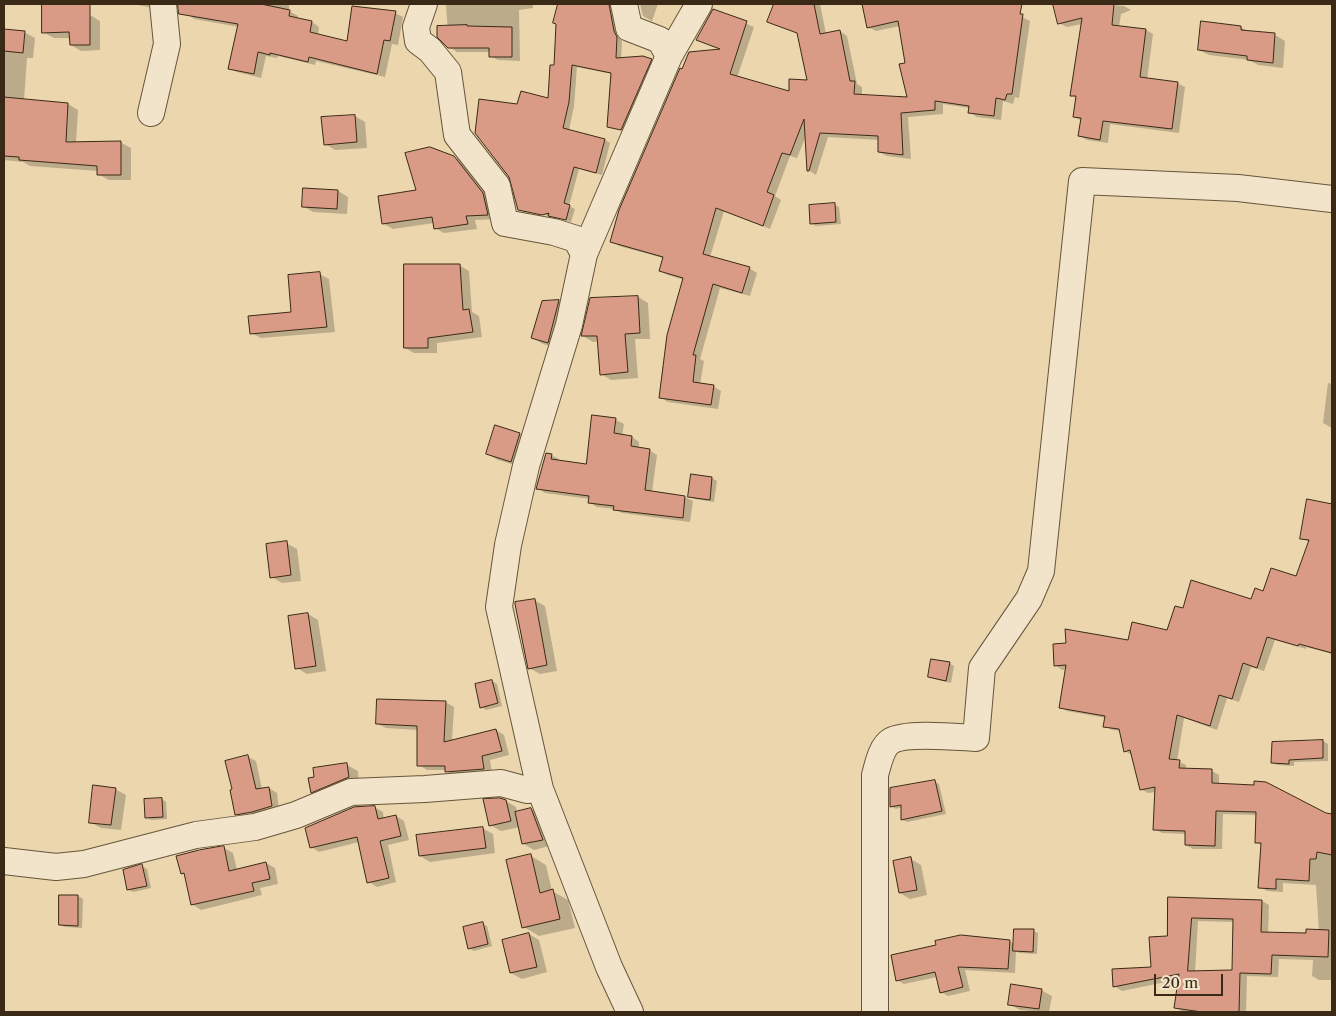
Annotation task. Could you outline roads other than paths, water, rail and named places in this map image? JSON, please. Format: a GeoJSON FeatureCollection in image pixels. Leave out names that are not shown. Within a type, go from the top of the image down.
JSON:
{"type":"FeatureCollection","features":[{"type":"Feature","properties":{"kind":"street"},"geometry":{"type":"LineString","coordinates":[[152,113],[166,44],[163,4]]}},
{"type":"Feature","properties":{"kind":"street"},"geometry":{"type":"LineString","coordinates":[[424,4],[416,27],[418,41],[430,50],[448,72],[457,135],[497,186],[505,223],[554,232],[576,239],[584,254]]}},
{"type":"Feature","properties":{"kind":"street"},"geometry":{"type":"LineString","coordinates":[[624,4],[629,28],[660,40],[669,56]]}},
{"type":"Feature","properties":{"kind":"street"},"geometry":{"type":"LineString","coordinates":[[630,1012],[609,967],[540,789],[499,607],[508,545],[526,466],[569,325],[584,254],[669,56],[699,4]]}},
{"type":"Feature","properties":{"kind":"street"},"geometry":{"type":"LineString","coordinates":[[875,1012],[875,775],[880,756],[890,741],[908,737],[976,738],[982,668],[1029,599],[1041,571],[1082,181],[1238,188],[1332,199]]}},
{"type":"Feature","properties":{"kind":"street"},"geometry":{"type":"LineString","coordinates":[[4,861],[56,867],[84,864],[196,835],[255,827],[296,815],[351,792],[501,783],[527,790],[540,789]]}}]}
